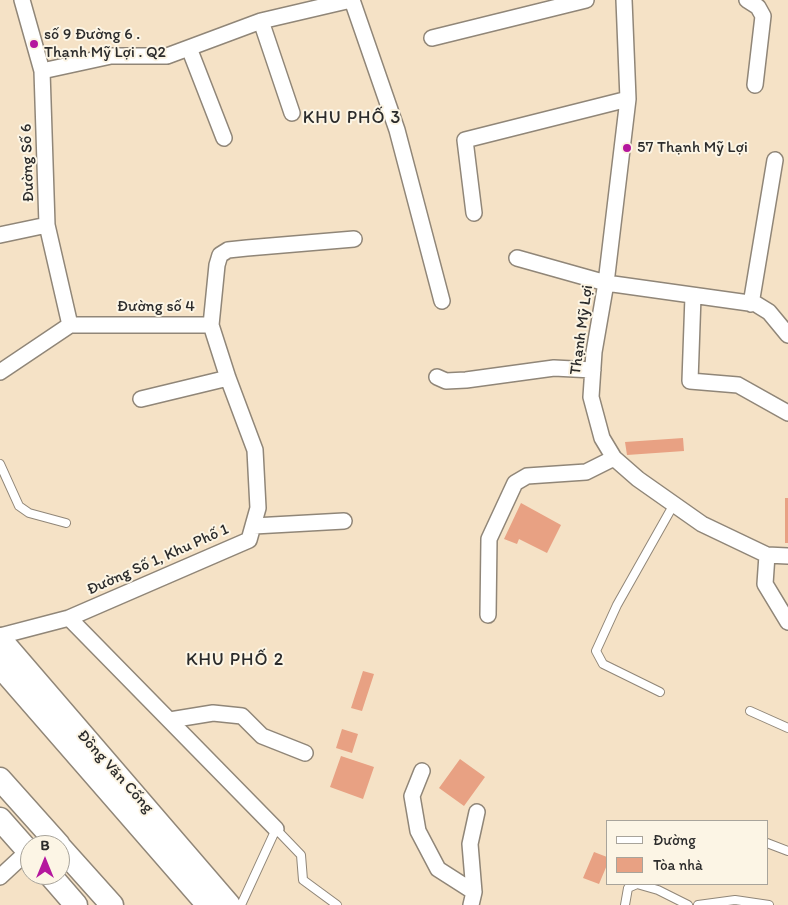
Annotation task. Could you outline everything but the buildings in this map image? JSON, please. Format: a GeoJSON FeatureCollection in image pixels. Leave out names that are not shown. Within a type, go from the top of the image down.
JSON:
{"type":"FeatureCollection","features":[{"type":"Feature","properties":{"kind":"main road","name":"Đồng Văn Cống"},"geometry":{"type":"LineString","coordinates":[[0,637],[230,905]]}},
{"type":"Feature","properties":{"kind":"main road","name":"Đồng Văn Cống"},"geometry":{"type":"LineString","coordinates":[[0,666],[208,905]]}},
{"type":"Feature","properties":{"kind":"main road"},"geometry":{"type":"LineString","coordinates":[[0,779],[49,835]]}},
{"type":"Feature","properties":{"kind":"main road"},"geometry":{"type":"LineString","coordinates":[[0,819],[20,842]]}},
{"type":"Feature","properties":{"kind":"main road"},"geometry":{"type":"LineString","coordinates":[[70,858],[112,905]]}},
{"type":"Feature","properties":{"kind":"main road"},"geometry":{"type":"LineString","coordinates":[[59,885],[76,905]]}},
{"type":"Feature","properties":{"kind":"street","name":"Đường Số 6"},"geometry":{"type":"LineString","coordinates":[[22,0],[42,71],[47,225],[70,325]]}},
{"type":"Feature","properties":{"kind":"street"},"geometry":{"type":"LineString","coordinates":[[42,71],[110,56],[167,56],[262,21],[352,0],[397,130],[442,301]]}},
{"type":"Feature","properties":{"kind":"street"},"geometry":{"type":"LineString","coordinates":[[432,38],[586,0]]}},
{"type":"Feature","properties":{"kind":"street","name":"Thạnh Mỹ Lợi"},"geometry":{"type":"LineString","coordinates":[[624,0],[628,99],[591,397],[602,438],[614,458],[638,479],[702,524],[766,555],[788,556]]}},
{"type":"Feature","properties":{"kind":"street"},"geometry":{"type":"LineString","coordinates":[[747,0],[758,7],[762,16],[754,85]]}},
{"type":"Feature","properties":{"kind":"street"},"geometry":{"type":"LineString","coordinates":[[262,21],[292,113]]}},
{"type":"Feature","properties":{"kind":"street"},"geometry":{"type":"LineString","coordinates":[[189,48],[224,138]]}},
{"type":"Feature","properties":{"kind":"street"},"geometry":{"type":"LineString","coordinates":[[474,213],[465,140],[628,99]]}},
{"type":"Feature","properties":{"kind":"street"},"geometry":{"type":"LineString","coordinates":[[751,304],[774,160]]}},
{"type":"Feature","properties":{"kind":"street"},"geometry":{"type":"LineString","coordinates":[[0,235],[47,225]]}},
{"type":"Feature","properties":{"kind":"street","name":"Đường số 4"},"geometry":{"type":"LineString","coordinates":[[70,325],[211,325],[217,265],[220,255],[228,250],[354,240]]}},
{"type":"Feature","properties":{"kind":"street"},"geometry":{"type":"LineString","coordinates":[[517,258],[606,283],[751,304],[768,312],[788,336]]}},
{"type":"Feature","properties":{"kind":"street"},"geometry":{"type":"LineString","coordinates":[[693,296],[690,380],[738,385],[788,413]]}},
{"type":"Feature","properties":{"kind":"street"},"geometry":{"type":"LineString","coordinates":[[0,372],[70,325]]}},
{"type":"Feature","properties":{"kind":"street","name":"Đường Số 1, Khu Phố 1"},"geometry":{"type":"LineString","coordinates":[[0,637],[69,618],[249,540],[258,508],[255,450],[228,378],[211,325]]}},
{"type":"Feature","properties":{"kind":"street"},"geometry":{"type":"LineString","coordinates":[[437,377],[446,380],[473,379],[554,368],[593,370]]}},
{"type":"Feature","properties":{"kind":"street"},"geometry":{"type":"LineString","coordinates":[[141,399],[228,378]]}},
{"type":"Feature","properties":{"kind":"street"},"geometry":{"type":"LineString","coordinates":[[488,615],[489,539],[515,483],[527,476],[586,472],[614,458]]}},
{"type":"Feature","properties":{"kind":"street"},"geometry":{"type":"LineString","coordinates":[[254,526],[344,521]]}},
{"type":"Feature","properties":{"kind":"street"},"geometry":{"type":"LineString","coordinates":[[766,555],[765,584],[788,622]]}},
{"type":"Feature","properties":{"kind":"street"},"geometry":{"type":"LineString","coordinates":[[69,618],[276,830]]}},
{"type":"Feature","properties":{"kind":"street"},"geometry":{"type":"LineString","coordinates":[[170,720],[213,713],[242,716],[262,736],[305,754]]}},
{"type":"Feature","properties":{"kind":"street"},"geometry":{"type":"LineString","coordinates":[[422,771],[412,796],[418,831],[438,868],[473,898]]}},
{"type":"Feature","properties":{"kind":"street"},"geometry":{"type":"LineString","coordinates":[[473,898],[470,844],[477,812]]}},
{"type":"Feature","properties":{"kind":"street"},"geometry":{"type":"LineString","coordinates":[[0,877],[20,860]]}},
{"type":"Feature","properties":{"kind":"lane"},"geometry":{"type":"LineString","coordinates":[[0,464],[18,506],[29,514],[66,523]]}},
{"type":"Feature","properties":{"kind":"lane"},"geometry":{"type":"LineString","coordinates":[[660,692],[603,664],[596,651],[617,605],[674,504]]}},
{"type":"Feature","properties":{"kind":"lane"},"geometry":{"type":"LineString","coordinates":[[750,711],[788,728]]}},
{"type":"Feature","properties":{"kind":"lane"},"geometry":{"type":"LineString","coordinates":[[241,905],[276,830],[301,856],[303,880],[337,905]]}},
{"type":"Feature","properties":{"kind":"lane"},"geometry":{"type":"LineString","coordinates":[[768,844],[788,852]]}},
{"type":"Feature","properties":{"kind":"lane"},"geometry":{"type":"LineString","coordinates":[[625,905],[628,888],[635,885]]}},
{"type":"Feature","properties":{"kind":"lane"},"geometry":{"type":"LineString","coordinates":[[640,885],[658,890],[688,905]]}},
{"type":"Feature","properties":{"kind":"lane"},"geometry":{"type":"LineString","coordinates":[[698,905],[734,900],[769,905]]}},
{"type":"Feature","properties":{"kind":"place","name":"số 9 Đường 6 . Thạnh Mỹ Lợi . Q2"},"geometry":{"type":"Point","coordinates":[34,44]}},
{"type":"Feature","properties":{"kind":"place","name":"57 Thạnh Mỹ Lợi"},"geometry":{"type":"Point","coordinates":[627,148]}},
{"type":"Feature","properties":{"kind":"district","name":"KHU PHỐ 3"},"geometry":{"type":"Point","coordinates":[352,118]}},
{"type":"Feature","properties":{"kind":"district","name":"KHU PHỐ 2"},"geometry":{"type":"Point","coordinates":[235,660]}}]}
